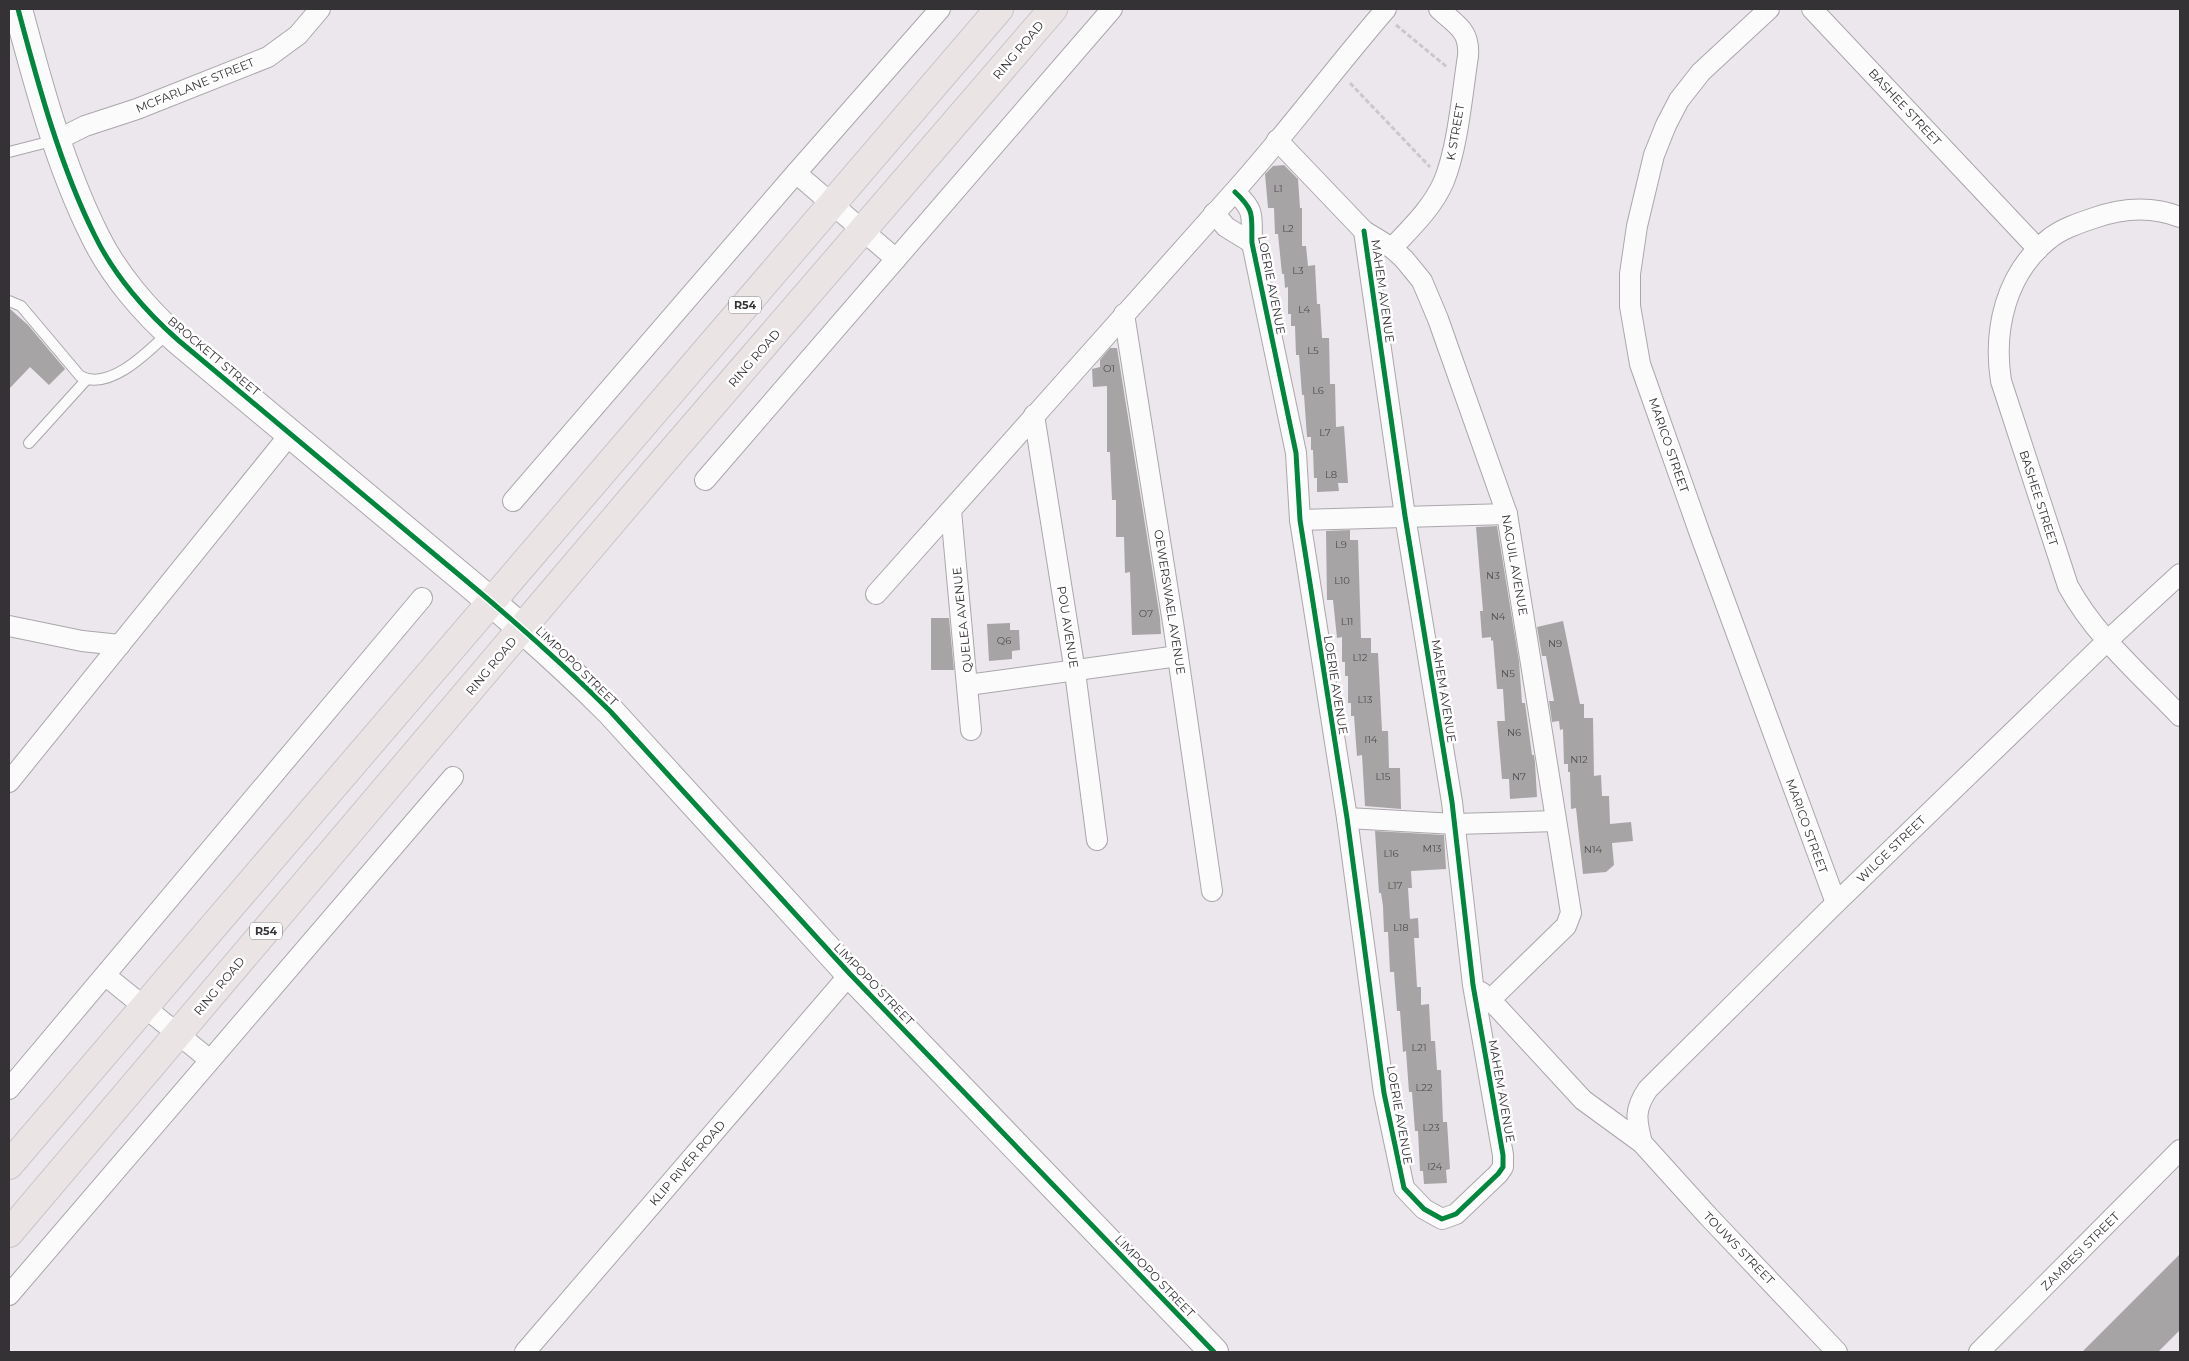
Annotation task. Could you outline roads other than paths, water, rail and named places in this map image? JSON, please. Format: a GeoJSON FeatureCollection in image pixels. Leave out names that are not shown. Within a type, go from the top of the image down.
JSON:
{"type":"FeatureCollection","features":[{"type":"Feature","properties":{"kind":"main road","name":"R54"},"geometry":{"type":"LineString","coordinates":[[9,1165],[999,9]]}},
{"type":"Feature","properties":{"kind":"main road","name":"RING ROAD"},"geometry":{"type":"LineString","coordinates":[[9,1233],[523,628],[1053,9]]}},
{"type":"Feature","properties":{"kind":"street","name":"BROCKETT STREET"},"geometry":{"type":"LineString","coordinates":[[18,9],[38,87],[56,140],[95,237],[125,282],[169,332],[523,628]]}},
{"type":"Feature","properties":{"kind":"street","name":"MCFARLANE STREET"},"geometry":{"type":"LineString","coordinates":[[56,140],[85,126],[137,109],[268,57],[298,35],[320,9]]}},
{"type":"Feature","properties":{"kind":"street"},"geometry":{"type":"LineString","coordinates":[[513,501],[940,9]]}},
{"type":"Feature","properties":{"kind":"street"},"geometry":{"type":"LineString","coordinates":[[705,480],[1112,9]]}},
{"type":"Feature","properties":{"kind":"street","name":"K STREET"},"geometry":{"type":"LineString","coordinates":[[1392,248],[1427,209],[1443,182],[1452,151],[1469,50],[1468,38],[1439,9]]}},
{"type":"Feature","properties":{"kind":"street","name":"MARICO STREET"},"geometry":{"type":"LineString","coordinates":[[1769,9],[1701,72],[1680,100],[1666,125],[1654,155],[1638,226],[1630,274],[1630,306],[1640,364],[1700,534],[1836,903]]}},
{"type":"Feature","properties":{"kind":"street","name":"BASHEE STREET"},"geometry":{"type":"LineString","coordinates":[[1812,9],[2038,249]]}},
{"type":"Feature","properties":{"kind":"street"},"geometry":{"type":"LineString","coordinates":[[876,594],[1214,213],[1235,192],[1384,11]]}},
{"type":"Feature","properties":{"kind":"street","name":"NAGUIL AVENUE"},"geometry":{"type":"LineString","coordinates":[[1277,140],[1364,231],[1392,248],[1413,270],[1429,296],[1507,514],[1569,894],[1570,920],[1490,1000]]}},
{"type":"Feature","properties":{"kind":"street"},"geometry":{"type":"LineString","coordinates":[[796,173],[862,232],[896,259]]}},
{"type":"Feature","properties":{"kind":"street","name":"LOERIE AVENUE"},"geometry":{"type":"LineString","coordinates":[[1235,192],[1245,200],[1251,212],[1252,243],[1296,453],[1300,520],[1347,818],[1384,1093],[1404,1188],[1411,1198],[1430,1214],[1437,1218],[1446,1219],[1456,1214],[1498,1174],[1503,1166],[1503,1154]]}},
{"type":"Feature","properties":{"kind":"street","name":"BASHEE STREET"},"geometry":{"type":"LineString","coordinates":[[2180,217],[2146,210],[2112,212],[2061,232],[2038,249],[2018,275],[2002,313],[1998,351],[2001,381],[2061,570],[2077,603],[2107,641],[2180,716]]}},
{"type":"Feature","properties":{"kind":"street","name":"LOERIE AVENUE"},"geometry":{"type":"LineString","coordinates":[[1214,213],[1226,227],[1252,243]]}},
{"type":"Feature","properties":{"kind":"street","name":"MAHEM AVENUE"},"geometry":{"type":"LineString","coordinates":[[1364,231],[1404,516],[1455,824],[1473,985],[1503,1154]]}},
{"type":"Feature","properties":{"kind":"street","name":"OEWERSWAEL AVENUE"},"geometry":{"type":"LineString","coordinates":[[1124,314],[1178,656],[1212,891]]}},
{"type":"Feature","properties":{"kind":"street","name":"POU AVENUE"},"geometry":{"type":"LineString","coordinates":[[1034,415],[1075,672],[1096,840]]}},
{"type":"Feature","properties":{"kind":"street"},"geometry":{"type":"LineString","coordinates":[[9,782],[292,433]]}},
{"type":"Feature","properties":{"kind":"street","name":"QUELEA AVENUE"},"geometry":{"type":"LineString","coordinates":[[951,511],[971,730]]}},
{"type":"Feature","properties":{"kind":"street"},"geometry":{"type":"LineString","coordinates":[[1300,520],[1507,514]]}},
{"type":"Feature","properties":{"kind":"street","name":"WILGE STREET"},"geometry":{"type":"LineString","coordinates":[[1642,1143],[1637,1112],[1641,1099],[1648,1089],[1836,903],[2107,641],[2180,574]]}},
{"type":"Feature","properties":{"kind":"street"},"geometry":{"type":"LineString","coordinates":[[9,1089],[422,598]]}},
{"type":"Feature","properties":{"kind":"street"},"geometry":{"type":"LineString","coordinates":[[9,626],[82,641],[120,645]]}},
{"type":"Feature","properties":{"kind":"street","name":"LIMPOPO STREET"},"geometry":{"type":"LineString","coordinates":[[523,628],[610,711],[850,974],[1214,1352]]}},
{"type":"Feature","properties":{"kind":"street"},"geometry":{"type":"LineString","coordinates":[[968,685],[1075,672],[1178,656]]}},
{"type":"Feature","properties":{"kind":"street"},"geometry":{"type":"LineString","coordinates":[[9,1295],[453,777]]}},
{"type":"Feature","properties":{"kind":"street"},"geometry":{"type":"LineString","coordinates":[[1347,818],[1455,824],[1556,821]]}},
{"type":"Feature","properties":{"kind":"street","name":"KLIP RIVER ROAD"},"geometry":{"type":"LineString","coordinates":[[525,1352],[850,974]]}},
{"type":"Feature","properties":{"kind":"street"},"geometry":{"type":"LineString","coordinates":[[106,976],[210,1060]]}},
{"type":"Feature","properties":{"kind":"street","name":"TOUWS STREET"},"geometry":{"type":"LineString","coordinates":[[1473,985],[1490,1000],[1583,1100],[1642,1143],[1708,1216],[1837,1352]]}},
{"type":"Feature","properties":{"kind":"street","name":"ZAMBESI STREET"},"geometry":{"type":"LineString","coordinates":[[1979,1352],[2180,1150]]}},
{"type":"Feature","properties":{"kind":"lane"},"geometry":{"type":"LineString","coordinates":[[9,152],[56,140]]}},
{"type":"Feature","properties":{"kind":"lane"},"geometry":{"type":"LineString","coordinates":[[9,301],[21,306],[80,376],[87,380],[99,380],[120,372],[153,348],[169,332]]}},
{"type":"Feature","properties":{"kind":"lane"},"geometry":{"type":"LineString","coordinates":[[29,443],[87,380]]}}]}
